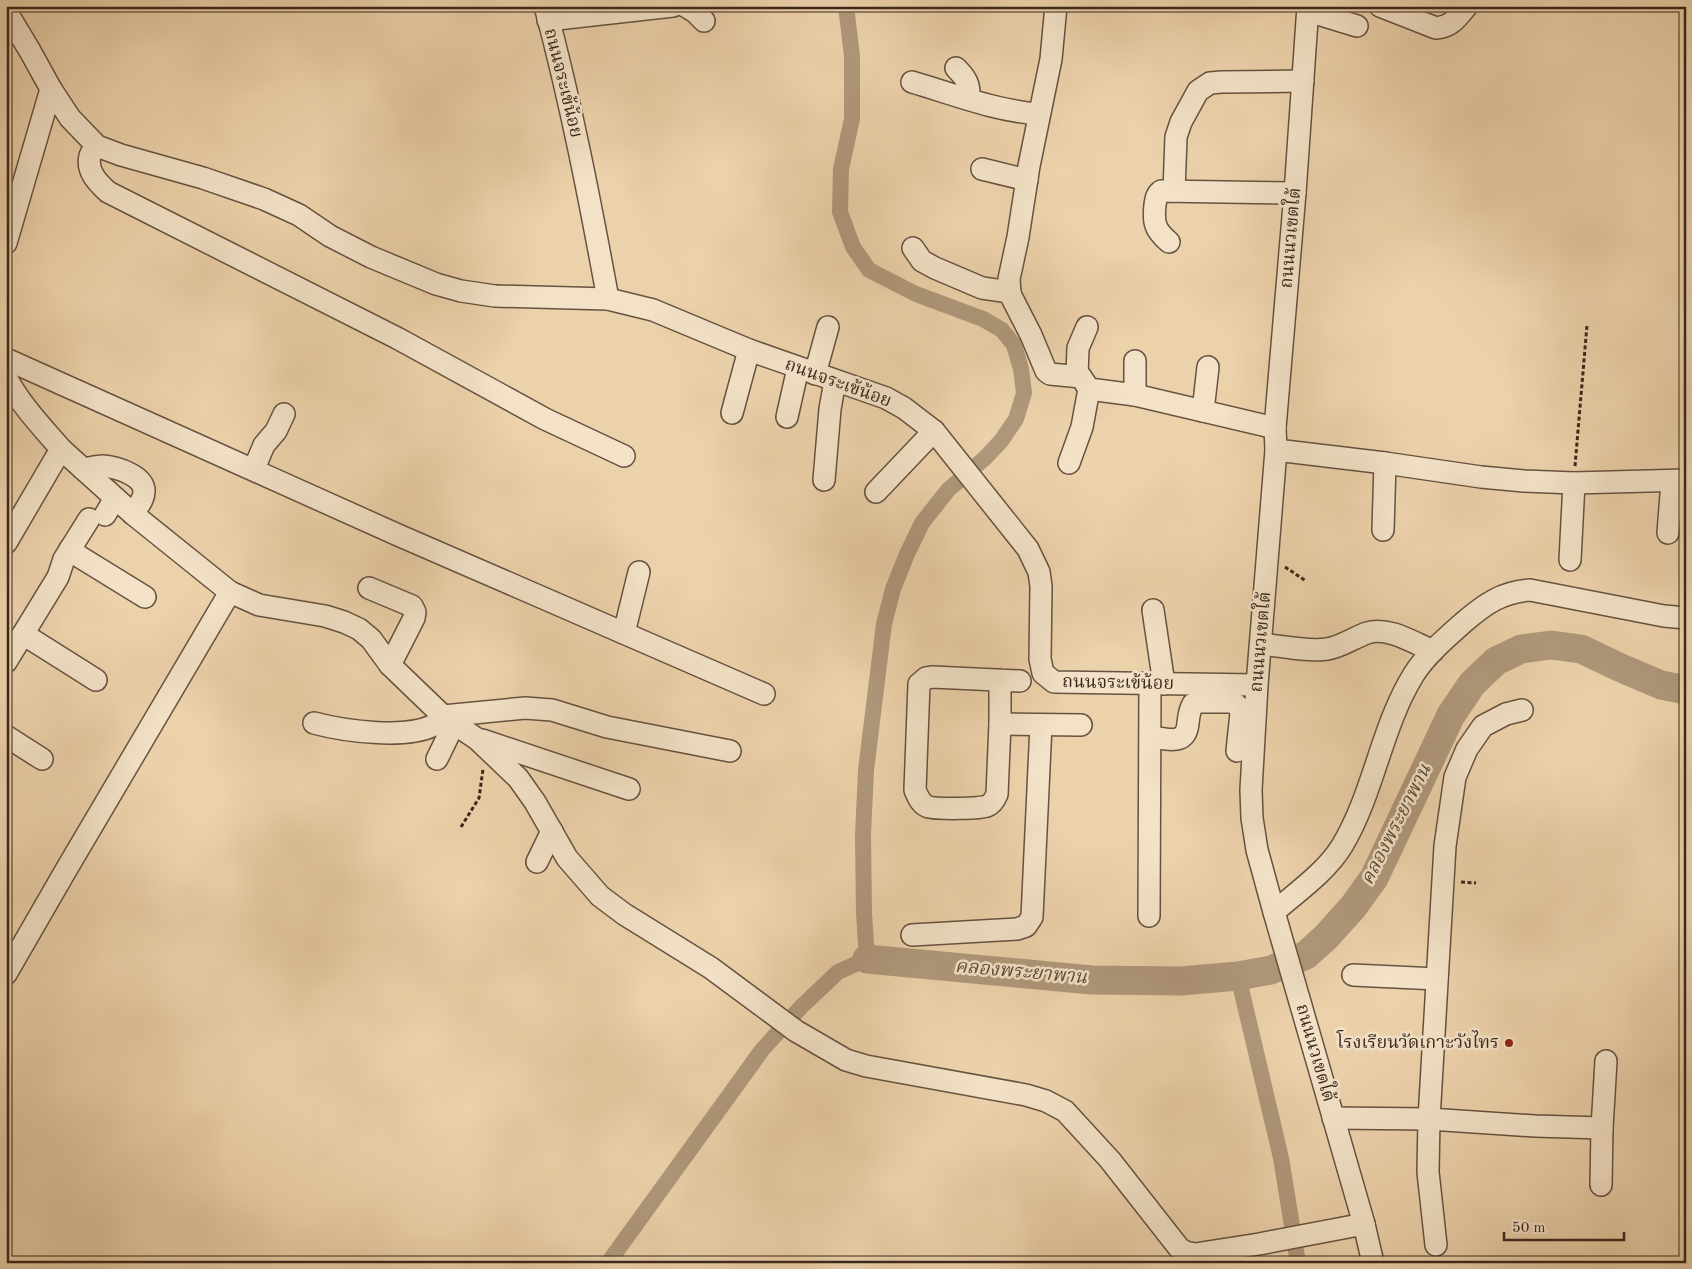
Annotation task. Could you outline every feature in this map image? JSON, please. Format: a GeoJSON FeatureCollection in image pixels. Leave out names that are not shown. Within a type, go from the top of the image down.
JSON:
{"type":"FeatureCollection","features":[{"type":"Feature","properties":{"kind":"street"},"geometry":{"type":"LineString","coordinates":[[546,12],[579,6]]}},
{"type":"Feature","properties":{"kind":"street"},"geometry":{"type":"LineString","coordinates":[[546,12],[673,6]]}},
{"type":"Feature","properties":{"kind":"street"},"geometry":{"type":"LineString","coordinates":[[685,6],[704,21]]}},
{"type":"Feature","properties":{"kind":"street"},"geometry":{"type":"LineString","coordinates":[[1056,6],[1051,59],[1009,279],[1010,292],[1014,303],[1031,335],[1046,371],[1050,374],[1275,428]]}},
{"type":"Feature","properties":{"kind":"street"},"geometry":{"type":"LineString","coordinates":[[1380,6],[1436,28],[1452,23],[1467,6]]}},
{"type":"Feature","properties":{"kind":"street"},"geometry":{"type":"LineString","coordinates":[[1308,8],[1356,26]]}},
{"type":"Feature","properties":{"kind":"street","name":"ถนนนวเขตใต้"},"geometry":{"type":"LineString","coordinates":[[1308,8],[1257,685],[1252,818],[1257,850],[1364,1224],[1373,1263]]}},
{"type":"Feature","properties":{"kind":"street"},"geometry":{"type":"LineString","coordinates":[[6,11],[50,89],[70,118],[97,146],[121,155],[203,178],[264,199],[300,215],[330,236],[371,257],[436,284],[461,291],[495,296],[608,299]]}},
{"type":"Feature","properties":{"kind":"street","name":"ถนนจระเข้น้อย"},"geometry":{"type":"LineString","coordinates":[[546,12],[588,189],[608,299],[653,310],[748,350],[886,398],[904,408],[934,432],[1028,549],[1039,572],[1041,586],[1040,659],[1023,679]]}},
{"type":"Feature","properties":{"kind":"street"},"geometry":{"type":"LineString","coordinates":[[956,68],[969,83],[969,99]]}},
{"type":"Feature","properties":{"kind":"street"},"geometry":{"type":"LineString","coordinates":[[1174,191],[1176,137],[1180,122],[1198,91],[1210,83],[1303,81]]}},
{"type":"Feature","properties":{"kind":"street"},"geometry":{"type":"LineString","coordinates":[[912,82],[1020,113],[1040,114]]}},
{"type":"Feature","properties":{"kind":"street"},"geometry":{"type":"LineString","coordinates":[[6,243],[50,89]]}},
{"type":"Feature","properties":{"kind":"street"},"geometry":{"type":"LineString","coordinates":[[97,146],[90,156],[90,166],[95,180],[108,192],[398,338],[544,419],[624,456]]}},
{"type":"Feature","properties":{"kind":"street"},"geometry":{"type":"LineString","coordinates":[[982,169],[1027,180]]}},
{"type":"Feature","properties":{"kind":"street"},"geometry":{"type":"LineString","coordinates":[[1168,242],[1160,234],[1154,217],[1156,198],[1161,191],[1295,193]]}},
{"type":"Feature","properties":{"kind":"street"},"geometry":{"type":"LineString","coordinates":[[913,248],[922,261],[935,268],[982,288],[1010,292]]}},
{"type":"Feature","properties":{"kind":"street"},"geometry":{"type":"LineString","coordinates":[[1069,463],[1082,427],[1083,382],[1078,348],[1087,327]]}},
{"type":"Feature","properties":{"kind":"street"},"geometry":{"type":"LineString","coordinates":[[787,416],[806,371],[828,328]]}},
{"type":"Feature","properties":{"kind":"street"},"geometry":{"type":"LineString","coordinates":[[732,412],[748,350]]}},
{"type":"Feature","properties":{"kind":"street"},"geometry":{"type":"LineString","coordinates":[[6,359],[398,534],[764,694]]}},
{"type":"Feature","properties":{"kind":"street"},"geometry":{"type":"LineString","coordinates":[[1135,361],[1135,395]]}},
{"type":"Feature","properties":{"kind":"street"},"geometry":{"type":"LineString","coordinates":[[1203,411],[1208,367]]}},
{"type":"Feature","properties":{"kind":"street"},"geometry":{"type":"LineString","coordinates":[[6,377],[13,391],[32,416],[61,449],[84,469],[102,509]]}},
{"type":"Feature","properties":{"kind":"street"},"geometry":{"type":"LineString","coordinates":[[824,480],[830,409],[835,381]]}},
{"type":"Feature","properties":{"kind":"street"},"geometry":{"type":"LineString","coordinates":[[254,469],[264,445],[276,431],[284,414]]}},
{"type":"Feature","properties":{"kind":"street"},"geometry":{"type":"LineString","coordinates":[[876,492],[934,432]]}},
{"type":"Feature","properties":{"kind":"street"},"geometry":{"type":"LineString","coordinates":[[6,543],[61,449]]}},
{"type":"Feature","properties":{"kind":"street"},"geometry":{"type":"LineString","coordinates":[[1276,450],[1524,481],[1574,483],[1679,481],[1668,533]]}},
{"type":"Feature","properties":{"kind":"street"},"geometry":{"type":"LineString","coordinates":[[1383,530],[1385,463]]}},
{"type":"Feature","properties":{"kind":"street"},"geometry":{"type":"LineString","coordinates":[[84,469],[102,466],[115,468],[131,474],[142,485],[144,491],[142,500],[133,514]]}},
{"type":"Feature","properties":{"kind":"street"},"geometry":{"type":"LineString","coordinates":[[1570,560],[1574,483]]}},
{"type":"Feature","properties":{"kind":"street"},"geometry":{"type":"LineString","coordinates":[[102,509],[133,514],[230,592],[259,605],[325,616],[359,629],[371,640],[390,665],[449,720],[481,742],[518,778],[536,802],[567,858],[600,896],[624,914],[711,968],[796,1031],[846,1060],[866,1066],[1026,1095],[1046,1101],[1065,1112],[1110,1160],[1179,1248],[1181,1258],[1364,1224]]}},
{"type":"Feature","properties":{"kind":"street"},"geometry":{"type":"LineString","coordinates":[[6,662],[58,577],[68,572],[75,553],[102,509]]}},
{"type":"Feature","properties":{"kind":"street"},"geometry":{"type":"LineString","coordinates":[[75,553],[145,597]]}},
{"type":"Feature","properties":{"kind":"street"},"geometry":{"type":"LineString","coordinates":[[624,633],[639,572]]}},
{"type":"Feature","properties":{"kind":"street"},"geometry":{"type":"LineString","coordinates":[[369,588],[412,606],[415,612],[414,618],[390,665]]}},
{"type":"Feature","properties":{"kind":"street"},"geometry":{"type":"LineString","coordinates":[[1276,919],[1341,847],[1357,816],[1396,707],[1414,673],[1439,645],[1472,615],[1500,596],[1514,591],[1530,590],[1664,616],[1686,618]]}},
{"type":"Feature","properties":{"kind":"street"},"geometry":{"type":"LineString","coordinates":[[6,974],[230,592]]}},
{"type":"Feature","properties":{"kind":"street"},"geometry":{"type":"LineString","coordinates":[[1149,916],[1151,737],[1157,684],[1154,610]]}},
{"type":"Feature","properties":{"kind":"street"},"geometry":{"type":"LineString","coordinates":[[1261,644],[1327,649],[1342,645],[1368,633],[1380,632],[1439,645]]}},
{"type":"Feature","properties":{"kind":"street"},"geometry":{"type":"LineString","coordinates":[[23,634],[96,680]]}},
{"type":"Feature","properties":{"kind":"street"},"geometry":{"type":"LineString","coordinates":[[933,677],[1023,679],[1000,724],[997,794],[994,800],[987,807],[950,808],[928,807],[920,801],[915,790],[919,684],[926,678],[933,677]]}},
{"type":"Feature","properties":{"kind":"street","name":"ถนนจระเข้น้อย"},"geometry":{"type":"LineString","coordinates":[[1023,679],[1054,682],[1257,685]]}},
{"type":"Feature","properties":{"kind":"street"},"geometry":{"type":"LineString","coordinates":[[1151,737],[1176,739],[1183,737],[1187,733],[1189,711],[1192,704],[1199,702],[1233,702],[1239,707],[1240,713],[1237,751]]}},
{"type":"Feature","properties":{"kind":"street"},"geometry":{"type":"LineString","coordinates":[[314,723],[353,731],[405,732],[422,730],[449,720],[526,708],[552,710],[607,727],[730,751]]}},
{"type":"Feature","properties":{"kind":"street"},"geometry":{"type":"LineString","coordinates":[[1436,1245],[1428,1172],[1429,1119],[1445,846],[1455,777],[1467,749],[1483,726],[1506,714],[1522,710]]}},
{"type":"Feature","properties":{"kind":"street"},"geometry":{"type":"LineString","coordinates":[[437,759],[449,720]]}},
{"type":"Feature","properties":{"kind":"street"},"geometry":{"type":"LineString","coordinates":[[1000,724],[1082,725]]}},
{"type":"Feature","properties":{"kind":"street"},"geometry":{"type":"LineString","coordinates":[[912,935],[1017,929],[1026,926],[1032,917],[1041,725]]}},
{"type":"Feature","properties":{"kind":"street"},"geometry":{"type":"LineString","coordinates":[[6,736],[42,759]]}},
{"type":"Feature","properties":{"kind":"street"},"geometry":{"type":"LineString","coordinates":[[481,742],[629,788]]}},
{"type":"Feature","properties":{"kind":"street"},"geometry":{"type":"LineString","coordinates":[[536,862],[552,831]]}},
{"type":"Feature","properties":{"kind":"street"},"geometry":{"type":"LineString","coordinates":[[1353,975],[1437,979]]}},
{"type":"Feature","properties":{"kind":"street"},"geometry":{"type":"LineString","coordinates":[[1601,1185],[1606,1061]]}},
{"type":"Feature","properties":{"kind":"street"},"geometry":{"type":"LineString","coordinates":[[1334,1118],[1429,1119],[1602,1128]]}},
{"type":"Feature","properties":{"kind":"path"},"geometry":{"type":"LineString","coordinates":[[1574,483],[1587,325]]}},
{"type":"Feature","properties":{"kind":"path"},"geometry":{"type":"LineString","coordinates":[[1268,556],[1306,581]]}},
{"type":"Feature","properties":{"kind":"path"},"geometry":{"type":"LineString","coordinates":[[461,827],[480,798],[481,742]]}},
{"type":"Feature","properties":{"kind":"waterway"},"geometry":{"type":"LineString","coordinates":[[608,1263],[762,1050],[801,1007],[838,972],[867,959],[864,913],[863,835],[866,770],[884,624],[893,589],[922,523],[948,490],[985,458],[1001,441],[1016,419],[1024,393],[1021,369],[1014,345],[1002,330],[983,319],[916,294],[869,270],[853,247],[840,212],[841,169],[852,119],[852,56],[846,6]]}},
{"type":"Feature","properties":{"kind":"waterway","name":"คลองพระยาพาน"},"geometry":{"type":"LineString","coordinates":[[867,959],[1092,980],[1181,981],[1238,976],[1271,970],[1306,955],[1326,937],[1353,907],[1374,878],[1451,715],[1472,684],[1496,661],[1521,649],[1551,645],[1581,649],[1661,685],[1686,690]]}},
{"type":"Feature","properties":{"kind":"waterway"},"geometry":{"type":"LineString","coordinates":[[1238,976],[1281,1158],[1298,1263]]}},
{"type":"Feature","properties":{"kind":"place","name":"โรงเรียนวัดเกาะวังไทร"},"geometry":{"type":"Point","coordinates":[1509,1043]}}]}
